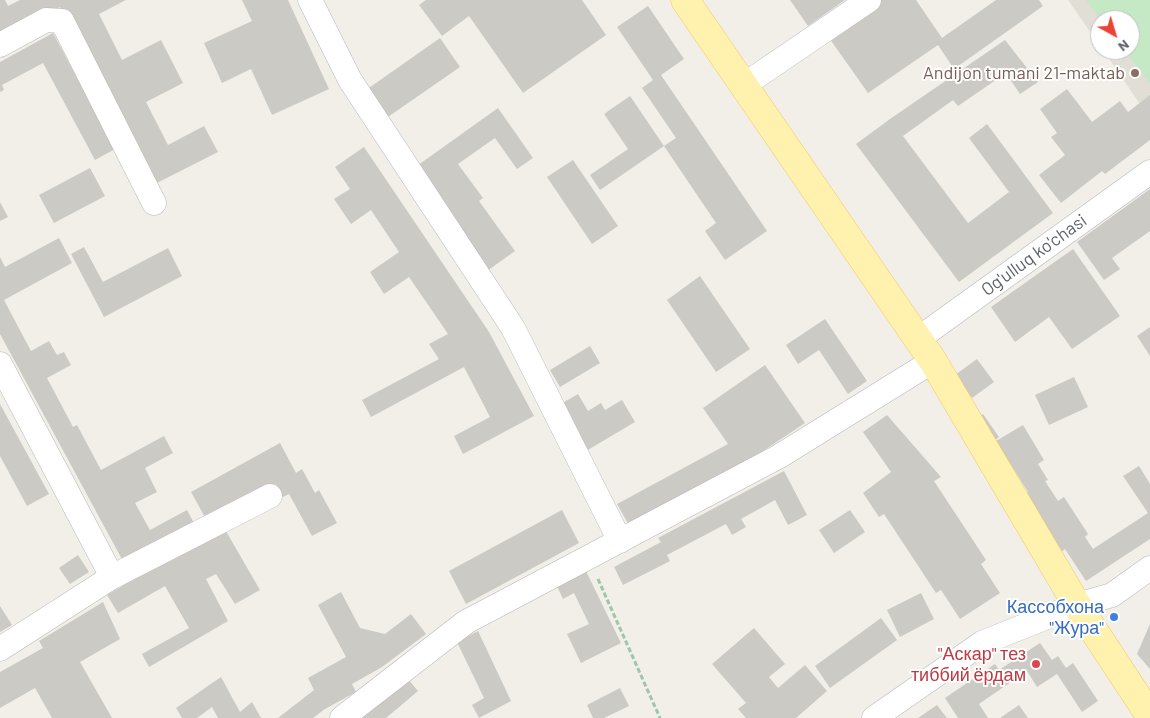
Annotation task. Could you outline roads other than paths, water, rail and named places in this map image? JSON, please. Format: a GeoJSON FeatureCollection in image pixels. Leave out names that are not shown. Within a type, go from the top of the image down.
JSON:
{"type":"FeatureCollection","features":[{"type":"Feature","properties":{"kind":"main road"},"geometry":{"type":"LineString","coordinates":[[685,0],[933,362],[1077,605],[1150,716]]}},
{"type":"Feature","properties":{"kind":"street"},"geometry":{"type":"LineString","coordinates":[[310,0],[350,80],[513,328],[620,542]]}},
{"type":"Feature","properties":{"kind":"street"},"geometry":{"type":"LineString","coordinates":[[744,85],[869,0]]}},
{"type":"Feature","properties":{"kind":"street"},"geometry":{"type":"LineString","coordinates":[[0,45],[46,20],[62,21],[154,202]]}},
{"type":"Feature","properties":{"kind":"street","name":"Og'ulluq ko'chasi"},"geometry":{"type":"LineString","coordinates":[[918,339],[1150,172]]}},
{"type":"Feature","properties":{"kind":"street"},"geometry":{"type":"LineString","coordinates":[[342,718],[466,622],[778,457],[933,362]]}},
{"type":"Feature","properties":{"kind":"street"},"geometry":{"type":"LineString","coordinates":[[0,364],[112,577]]}},
{"type":"Feature","properties":{"kind":"street"},"geometry":{"type":"LineString","coordinates":[[0,649],[112,577],[270,496]]}},
{"type":"Feature","properties":{"kind":"street"},"geometry":{"type":"LineString","coordinates":[[874,718],[982,643],[1077,605],[1112,595],[1150,568]]}},
{"type":"Feature","properties":{"kind":"place","name":"Andijon tumani 21-maktab"},"geometry":{"type":"Point","coordinates":[1135,73]}},
{"type":"Feature","properties":{"kind":"place","name":"Кассобхона \"Жура\""},"geometry":{"type":"Point","coordinates":[1114,617]}},
{"type":"Feature","properties":{"kind":"place","name":"\"Аскар\" тез тиббий ёрдам"},"geometry":{"type":"Point","coordinates":[1036,664]}}]}
